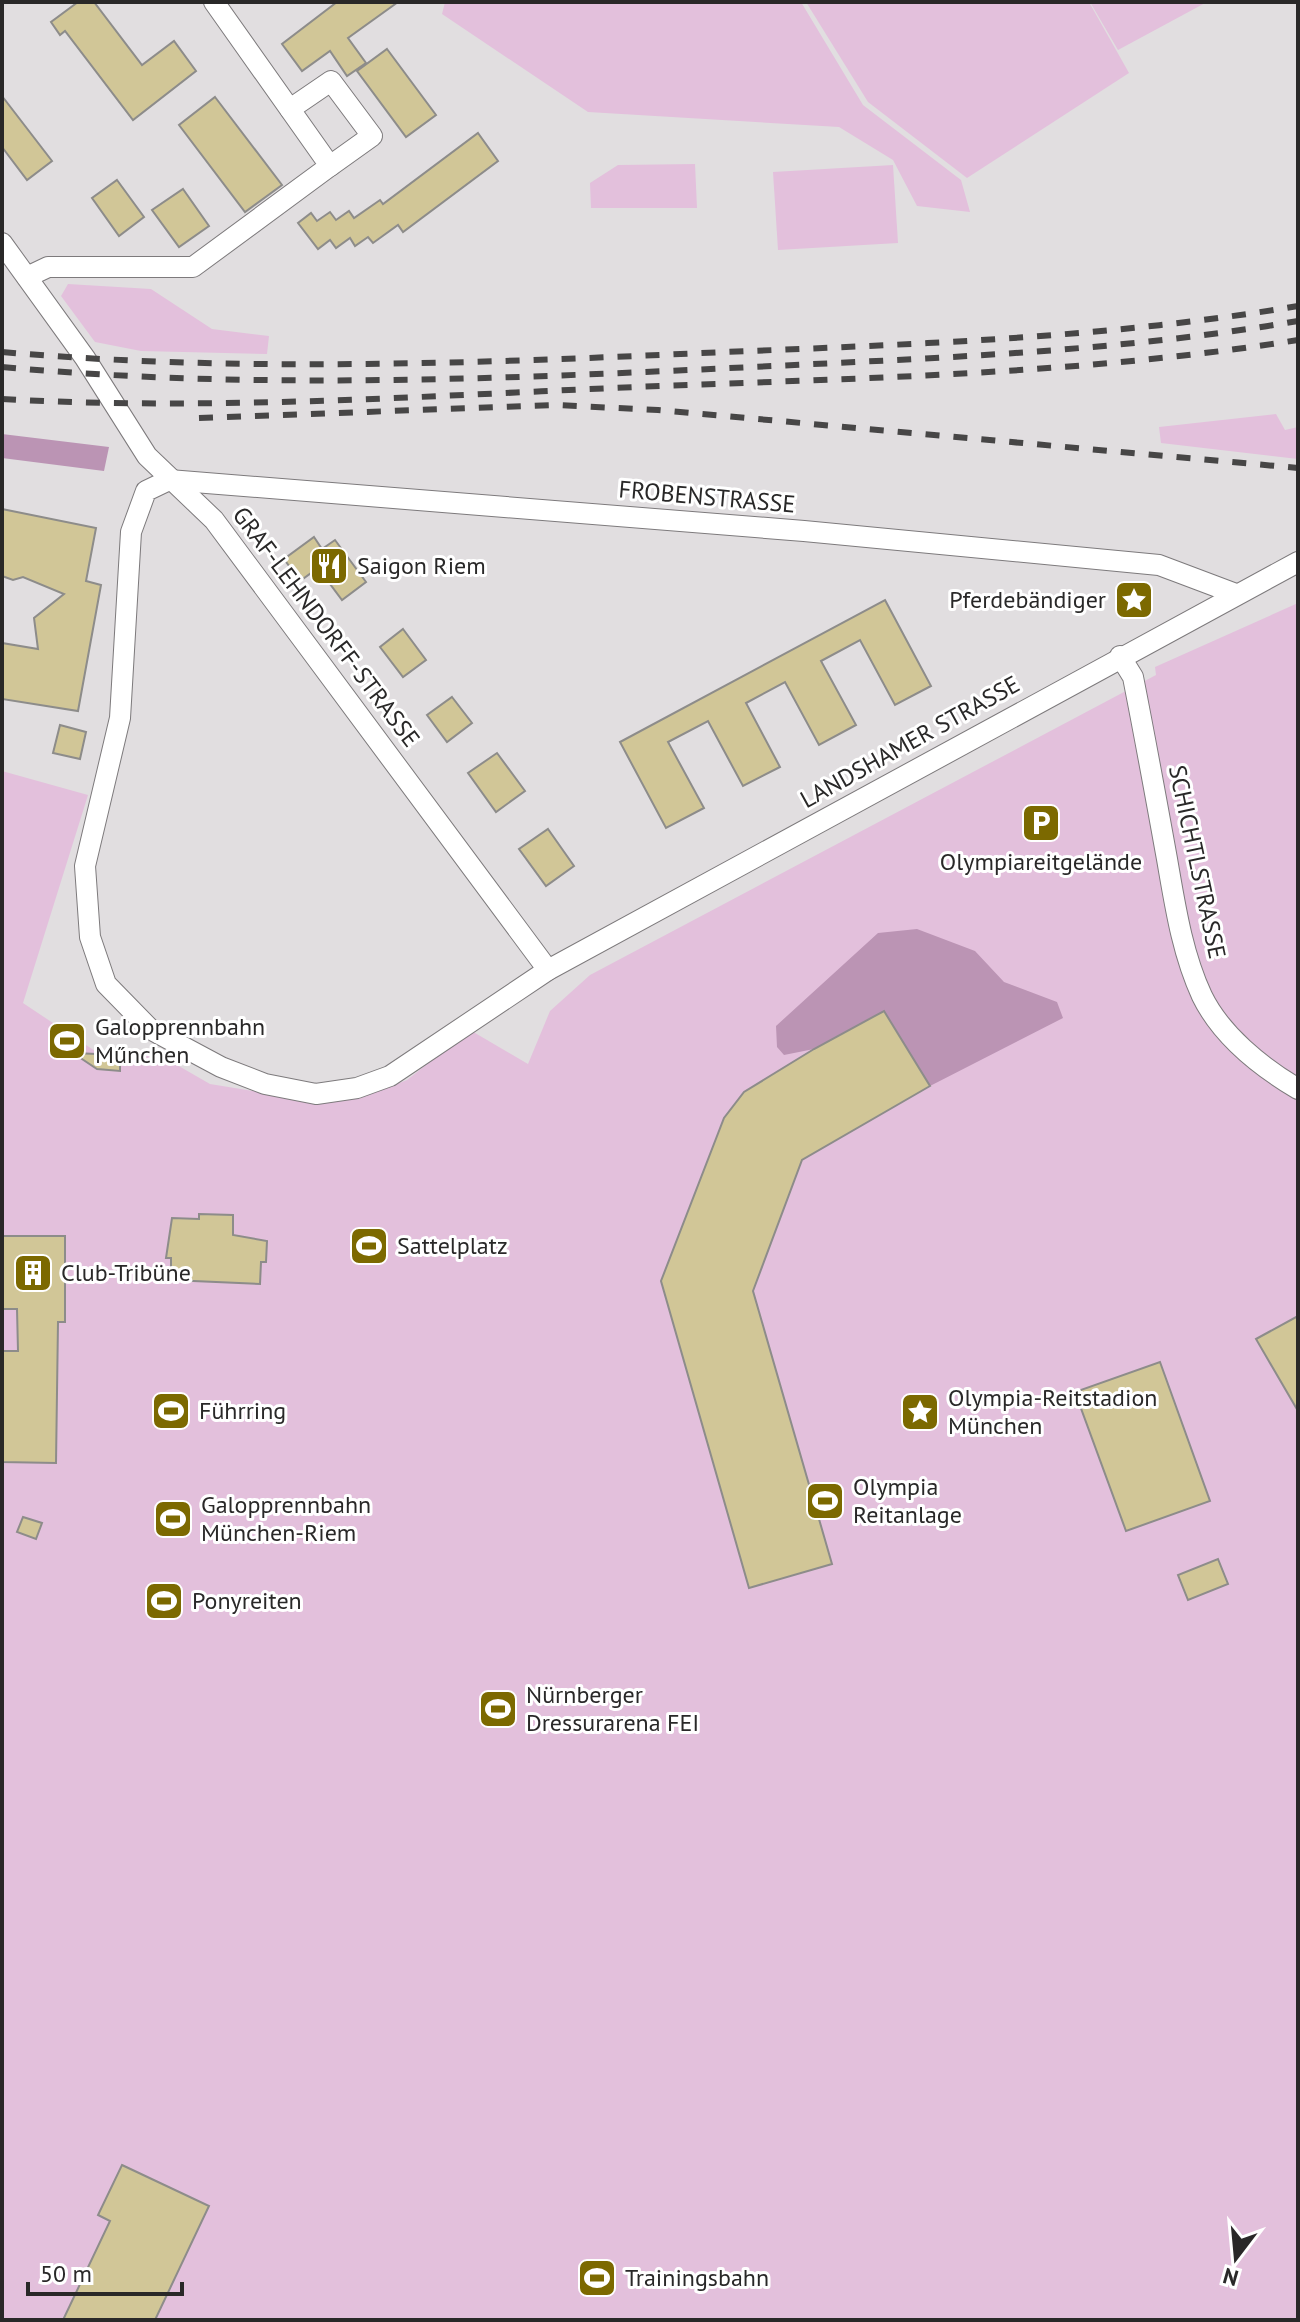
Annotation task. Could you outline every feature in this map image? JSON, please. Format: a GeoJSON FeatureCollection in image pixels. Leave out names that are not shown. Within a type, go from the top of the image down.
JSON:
{"type":"FeatureCollection","features":[{"type":"Feature","properties":{"kind":"street"},"geometry":{"type":"LineString","coordinates":[[214,2],[330,166]]}},
{"type":"Feature","properties":{"kind":"street"},"geometry":{"type":"LineString","coordinates":[[27,277],[48,267],[193,267],[372,136],[331,81],[290,109]]}},
{"type":"Feature","properties":{"kind":"street","name":"GRAF-LEHNDORFF-STRASSE"},"geometry":{"type":"LineString","coordinates":[[2,243],[85,358],[147,456],[214,520],[548,970]]}},
{"type":"Feature","properties":{"kind":"street","name":"LANDSHAMER STRASSE"},"geometry":{"type":"LineString","coordinates":[[169,480],[146,491],[131,532],[120,718],[85,866],[90,937],[106,984],[150,1029],[221,1067],[265,1084],[316,1094],[357,1088],[390,1076],[548,970],[1120,656],[1298,562]]}},
{"type":"Feature","properties":{"kind":"street","name":"FROBENSTRASSE"},"geometry":{"type":"LineString","coordinates":[[169,480],[804,531],[1159,565],[1236,594]]}},
{"type":"Feature","properties":{"kind":"street","name":"SCHICHTLSTRASSE"},"geometry":{"type":"LineString","coordinates":[[1120,656],[1133,677],[1177,913],[1188,958],[1203,998],[1229,1034],[1267,1071],[1298,1089]]}},
{"type":"Feature","properties":{"kind":"shaded area"},"geometry":{"type":"Polygon","coordinates":[[[445,2],[801,2],[863,105],[961,180],[970,212],[917,206],[893,160],[839,127],[588,112],[442,14],[445,2]]]}},
{"type":"Feature","properties":{"kind":"shaded area"},"geometry":{"type":"Polygon","coordinates":[[[806,2],[1089,2],[1129,73],[967,178],[868,102],[806,2]]]}},
{"type":"Feature","properties":{"kind":"shaded area"},"geometry":{"type":"Polygon","coordinates":[[[1090,2],[1207,2],[1118,50],[1090,2]]]}},
{"type":"Feature","properties":{"kind":"shaded area"},"geometry":{"type":"Polygon","coordinates":[[[695,164],[697,208],[591,208],[590,183],[618,165],[695,164]]]}},
{"type":"Feature","properties":{"kind":"shaded area"},"geometry":{"type":"Polygon","coordinates":[[[893,165],[898,243],[778,250],[773,172],[893,165]]]}},
{"type":"Feature","properties":{"kind":"shaded area"},"geometry":{"type":"Polygon","coordinates":[[[68,284],[151,289],[212,329],[269,336],[267,354],[141,351],[95,342],[61,296],[68,284]]]}},
{"type":"Feature","properties":{"kind":"shaded area"},"geometry":{"type":"Polygon","coordinates":[[[1276,414],[1285,430],[1298,427],[1298,459],[1161,443],[1159,427],[1276,414]]]}},
{"type":"Feature","properties":{"kind":"shaded area"},"geometry":{"type":"Polygon","coordinates":[[[2,434],[109,447],[104,471],[2,458],[2,434]]]}},
{"type":"Feature","properties":{"kind":"shaded area","name":"Olympia Reitanlage"},"geometry":{"type":"Polygon","coordinates":[[[1298,603],[1298,2320],[2,2320],[2,771],[88,795],[23,1003],[95,1051],[151,1050],[210,1084],[314,1101],[361,1098],[407,1080],[470,1030],[528,1064],[550,1011],[590,975],[1156,675],[1155,667],[1298,603]]]}},
{"type":"Feature","properties":{"kind":"shaded area"},"geometry":{"type":"Polygon","coordinates":[[[917,929],[975,951],[1004,982],[1057,1002],[1063,1018],[930,1086],[884,1012],[814,1049],[784,1055],[777,1047],[776,1026],[878,933],[917,929]]]}},
{"type":"Feature","properties":{"kind":"building"},"geometry":{"type":"Polygon","coordinates":[[[78,2],[94,2],[142,65],[174,41],[196,71],[133,120],[65,31],[60,35],[51,22],[78,2]]]}},
{"type":"Feature","properties":{"kind":"building"},"geometry":{"type":"Polygon","coordinates":[[[337,2],[398,2],[348,38],[366,63],[347,76],[330,51],[302,71],[282,44],[337,2]]]}},
{"type":"Feature","properties":{"kind":"building"},"geometry":{"type":"Polygon","coordinates":[[[387,49],[436,115],[406,137],[357,71],[387,49]]]}},
{"type":"Feature","properties":{"kind":"building"},"geometry":{"type":"Polygon","coordinates":[[[2,96],[52,161],[27,180],[2,147],[2,96]]]}},
{"type":"Feature","properties":{"kind":"building"},"geometry":{"type":"Polygon","coordinates":[[[215,97],[282,185],[245,212],[179,125],[215,97]]]}},
{"type":"Feature","properties":{"kind":"building"},"geometry":{"type":"Polygon","coordinates":[[[478,133],[498,161],[403,232],[398,225],[373,243],[368,237],[355,246],[350,238],[336,248],[330,240],[318,249],[298,223],[311,213],[317,221],[330,212],[336,220],[349,211],[354,218],[380,200],[383,204],[478,133]]]}},
{"type":"Feature","properties":{"kind":"building"},"geometry":{"type":"Polygon","coordinates":[[[117,180],[144,217],[119,236],[92,198],[117,180]]]}},
{"type":"Feature","properties":{"kind":"building"},"geometry":{"type":"Polygon","coordinates":[[[183,189],[209,226],[179,247],[152,210],[183,189]]]}},
{"type":"Feature","properties":{"kind":"building"},"geometry":{"type":"Polygon","coordinates":[[[2,509],[96,528],[86,581],[101,585],[78,711],[2,699],[2,643],[38,649],[34,618],[64,594],[23,577],[13,580],[2,576],[2,509]]]}},
{"type":"Feature","properties":{"kind":"building"},"geometry":{"type":"Polygon","coordinates":[[[314,537],[322,549],[335,540],[366,582],[342,600],[318,568],[300,581],[284,559],[314,537]]]}},
{"type":"Feature","properties":{"kind":"building"},"geometry":{"type":"Polygon","coordinates":[[[885,600],[931,686],[895,705],[860,640],[821,661],[856,725],[819,745],[785,682],[746,703],[780,767],[743,786],[708,721],[668,742],[704,808],[666,828],[620,742],[885,600]]]}},
{"type":"Feature","properties":{"kind":"building"},"geometry":{"type":"Polygon","coordinates":[[[403,629],[426,660],[403,677],[380,647],[403,629]]]}},
{"type":"Feature","properties":{"kind":"building"},"geometry":{"type":"Polygon","coordinates":[[[452,697],[472,723],[447,742],[427,715],[452,697]]]}},
{"type":"Feature","properties":{"kind":"building"},"geometry":{"type":"Polygon","coordinates":[[[60,725],[86,732],[80,759],[53,753],[60,725]]]}},
{"type":"Feature","properties":{"kind":"building"},"geometry":{"type":"Polygon","coordinates":[[[497,753],[525,791],[496,812],[468,773],[497,753]]]}},
{"type":"Feature","properties":{"kind":"building"},"geometry":{"type":"Polygon","coordinates":[[[548,829],[574,866],[546,886],[519,849],[548,829]]]}},
{"type":"Feature","properties":{"kind":"building"},"geometry":{"type":"Polygon","coordinates":[[[884,1011],[930,1086],[802,1160],[753,1291],[832,1564],[749,1588],[661,1281],[724,1118],[744,1092],[884,1011]]]}},
{"type":"Feature","properties":{"kind":"building"},"geometry":{"type":"Polygon","coordinates":[[[73,1053],[120,1055],[120,1071],[97,1069],[73,1053]]]}},
{"type":"Feature","properties":{"kind":"building"},"geometry":{"type":"Polygon","coordinates":[[[199,1214],[233,1215],[233,1235],[267,1241],[266,1262],[261,1262],[260,1284],[171,1280],[171,1258],[166,1258],[172,1218],[199,1219],[199,1214]]]}},
{"type":"Feature","properties":{"kind":"building"},"geometry":{"type":"Polygon","coordinates":[[[2,1236],[65,1236],[65,1322],[58,1322],[56,1463],[2,1462],[2,1351],[18,1351],[17,1309],[2,1309],[2,1236]]]}},
{"type":"Feature","properties":{"kind":"building"},"geometry":{"type":"Polygon","coordinates":[[[1298,1316],[1298,1411],[1256,1339],[1298,1316]]]}},
{"type":"Feature","properties":{"kind":"building"},"geometry":{"type":"Polygon","coordinates":[[[1160,1362],[1210,1501],[1126,1531],[1075,1392],[1160,1362]]]}},
{"type":"Feature","properties":{"kind":"building"},"geometry":{"type":"Polygon","coordinates":[[[23,1517],[42,1523],[36,1539],[17,1532],[23,1517]]]}},
{"type":"Feature","properties":{"kind":"building"},"geometry":{"type":"Polygon","coordinates":[[[1218,1559],[1228,1584],[1188,1600],[1178,1575],[1218,1559]]]}},
{"type":"Feature","properties":{"kind":"building"},"geometry":{"type":"Polygon","coordinates":[[[122,2165],[209,2206],[155,2320],[63,2320],[110,2221],[98,2215],[122,2165]]]}},
{"type":"Feature","properties":{"kind":"railway"},"geometry":{"type":"LineString","coordinates":[[2,352],[273,364],[545,360],[1084,333],[1298,306]]}},
{"type":"Feature","properties":{"kind":"railway"},"geometry":{"type":"LineString","coordinates":[[2,367],[96,374],[283,380],[564,375],[1094,347],[1298,321]]}},
{"type":"Feature","properties":{"kind":"railway"},"geometry":{"type":"LineString","coordinates":[[2,399],[239,403],[884,377],[1133,361],[1298,340]]}},
{"type":"Feature","properties":{"kind":"railway"},"geometry":{"type":"LineString","coordinates":[[199,418],[556,405],[658,410],[1298,468]]}},
{"type":"Feature","properties":{"kind":"place","name":"Saigon Riem"},"geometry":{"type":"Point","coordinates":[329,566]}},
{"type":"Feature","properties":{"kind":"place","name":"Pferdebändiger"},"geometry":{"type":"Point","coordinates":[1134,600]}},
{"type":"Feature","properties":{"kind":"place","name":"Olympiareitgelände"},"geometry":{"type":"Point","coordinates":[1041,823]}},
{"type":"Feature","properties":{"kind":"place","name":"Galopprennbahn Műnchen"},"geometry":{"type":"Point","coordinates":[67,1041]}},
{"type":"Feature","properties":{"kind":"place","name":"Sattelplatz"},"geometry":{"type":"Point","coordinates":[369,1246]}},
{"type":"Feature","properties":{"kind":"place","name":"Club-Tribüne"},"geometry":{"type":"Point","coordinates":[33,1273]}},
{"type":"Feature","properties":{"kind":"place","name":"Führring"},"geometry":{"type":"Point","coordinates":[171,1411]}},
{"type":"Feature","properties":{"kind":"place","name":"Olympia-Reitstadion München"},"geometry":{"type":"Point","coordinates":[920,1412]}},
{"type":"Feature","properties":{"kind":"place","name":"Olympia Reitanlage"},"geometry":{"type":"Point","coordinates":[825,1501]}},
{"type":"Feature","properties":{"kind":"place","name":"Galopprennbahn München-Riem"},"geometry":{"type":"Point","coordinates":[173,1519]}},
{"type":"Feature","properties":{"kind":"place","name":"Ponyreiten"},"geometry":{"type":"Point","coordinates":[164,1601]}},
{"type":"Feature","properties":{"kind":"place","name":"Nürnberger Dressurarena FEI"},"geometry":{"type":"Point","coordinates":[498,1709]}},
{"type":"Feature","properties":{"kind":"place","name":"Trainingsbahn"},"geometry":{"type":"Point","coordinates":[597,2278]}}]}
